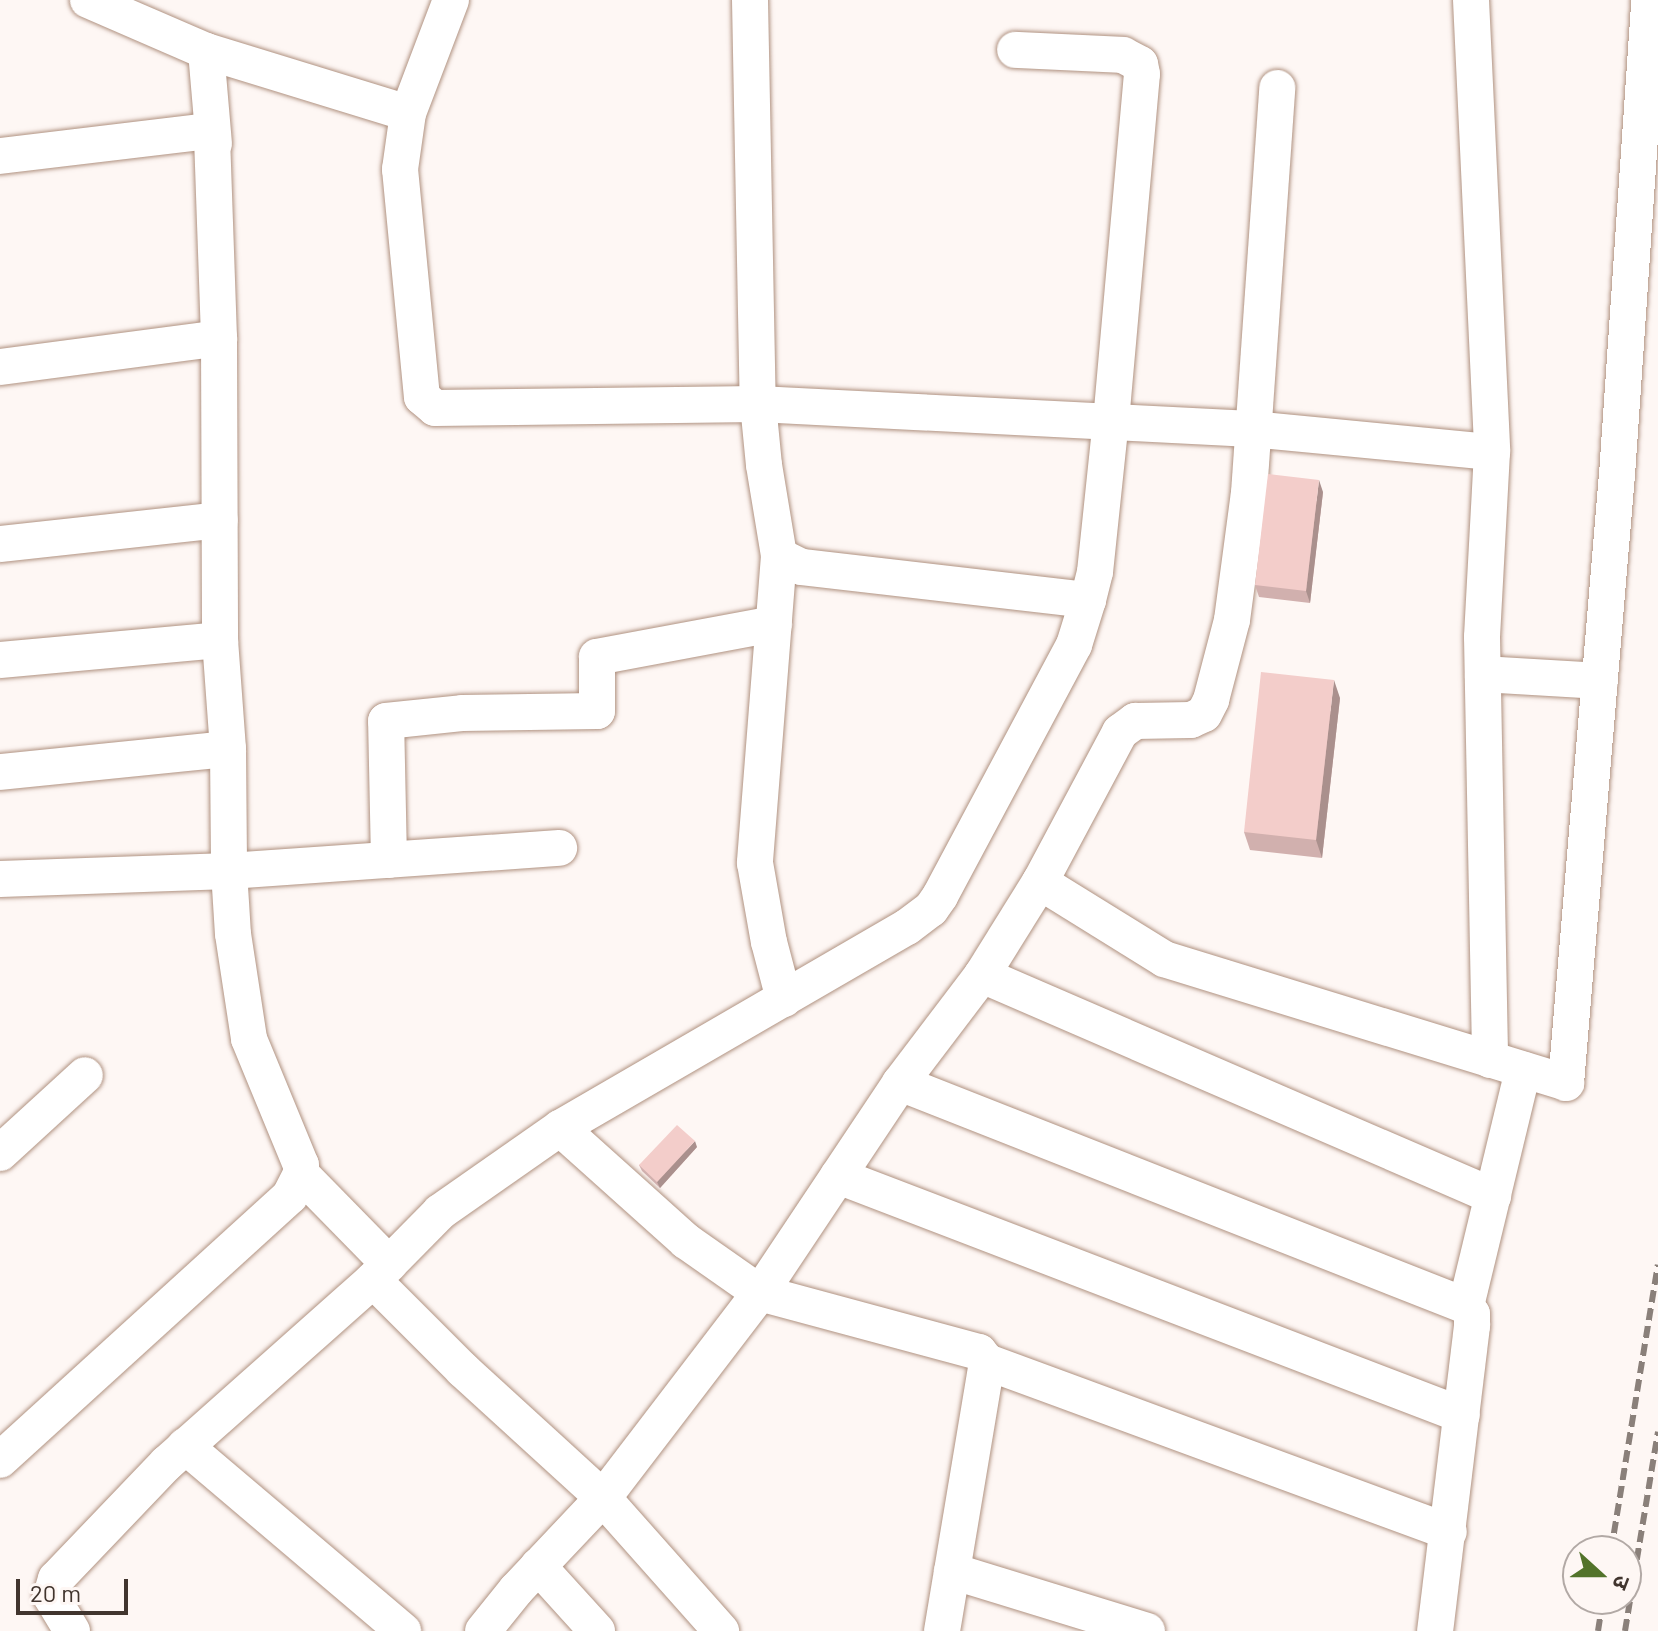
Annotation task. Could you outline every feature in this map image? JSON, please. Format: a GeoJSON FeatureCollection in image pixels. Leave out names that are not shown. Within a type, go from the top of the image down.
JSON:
{"type":"FeatureCollection","features":[{"type":"Feature","properties":{"kind":"street"},"geometry":{"type":"LineString","coordinates":[[88,0],[206,51],[408,113]]}},
{"type":"Feature","properties":{"kind":"street"},"geometry":{"type":"LineString","coordinates":[[451,0],[408,113],[400,169],[422,397],[427,403],[446,410],[758,404],[1251,429],[1492,452]]}},
{"type":"Feature","properties":{"kind":"street"},"geometry":{"type":"LineString","coordinates":[[750,0],[758,404],[767,493],[779,556],[755,863],[769,942],[784,999]]}},
{"type":"Feature","properties":{"kind":"street"},"geometry":{"type":"LineString","coordinates":[[1466,1306],[1493,1196],[1507,1065],[1483,674],[1492,452],[1471,0]]}},
{"type":"Feature","properties":{"kind":"street"},"geometry":{"type":"LineString","coordinates":[[1040,882],[1164,959],[1566,1083],[1600,681],[1649,0]]}},
{"type":"Feature","properties":{"kind":"street"},"geometry":{"type":"LineString","coordinates":[[72,1631],[51,1596],[56,1579],[185,1446],[381,1272],[440,1212],[560,1128],[784,999],[931,909],[1074,645],[1095,572],[1111,421],[1142,74],[1140,64],[1123,55],[1015,50]]}},
{"type":"Feature","properties":{"kind":"street"},"geometry":{"type":"LineString","coordinates":[[206,51],[214,144],[219,338],[220,640],[228,749],[229,871],[249,1039],[264,1082],[297,1153],[301,1174],[463,1370],[603,1498],[721,1631]]}},
{"type":"Feature","properties":{"kind":"street"},"geometry":{"type":"LineString","coordinates":[[483,1631],[538,1566],[603,1498],[760,1293],[900,1083],[982,975],[1040,882],[1120,732],[1135,721],[1191,720],[1204,714],[1211,700],[1232,620],[1249,493],[1251,429],[1277,88]]}},
{"type":"Feature","properties":{"kind":"street"},"geometry":{"type":"LineString","coordinates":[[0,156],[202,132],[212,137],[214,144]]}},
{"type":"Feature","properties":{"kind":"street"},"geometry":{"type":"LineString","coordinates":[[0,367],[219,338]]}},
{"type":"Feature","properties":{"kind":"street"},"geometry":{"type":"LineString","coordinates":[[0,544],[220,520]]}},
{"type":"Feature","properties":{"kind":"street"},"geometry":{"type":"LineString","coordinates":[[779,556],[802,567],[1088,600]]}},
{"type":"Feature","properties":{"kind":"street"},"geometry":{"type":"LineString","coordinates":[[389,860],[386,721],[462,713],[597,711],[597,657],[774,624]]}},
{"type":"Feature","properties":{"kind":"street"},"geometry":{"type":"LineString","coordinates":[[0,660],[220,640]]}},
{"type":"Feature","properties":{"kind":"street"},"geometry":{"type":"LineString","coordinates":[[1483,674],[1600,681]]}},
{"type":"Feature","properties":{"kind":"street"},"geometry":{"type":"LineString","coordinates":[[0,772],[228,749]]}},
{"type":"Feature","properties":{"kind":"street"},"geometry":{"type":"LineString","coordinates":[[0,879],[229,871],[559,848]]}},
{"type":"Feature","properties":{"kind":"street"},"geometry":{"type":"LineString","coordinates":[[982,975],[1493,1196]]}},
{"type":"Feature","properties":{"kind":"street"},"geometry":{"type":"LineString","coordinates":[[0,1153],[85,1075]]}},
{"type":"Feature","properties":{"kind":"street"},"geometry":{"type":"LineString","coordinates":[[900,1083],[1466,1306],[1472,1314],[1472,1326],[1435,1631]]}},
{"type":"Feature","properties":{"kind":"street"},"geometry":{"type":"LineString","coordinates":[[560,1128],[686,1241],[760,1293],[979,1352],[987,1362],[1449,1532]]}},
{"type":"Feature","properties":{"kind":"street"},"geometry":{"type":"LineString","coordinates":[[0,1460],[290,1196],[301,1174]]}},
{"type":"Feature","properties":{"kind":"street"},"geometry":{"type":"LineString","coordinates":[[838,1176],[1462,1415]]}},
{"type":"Feature","properties":{"kind":"street"},"geometry":{"type":"LineString","coordinates":[[942,1631],[987,1362]]}},
{"type":"Feature","properties":{"kind":"street"},"geometry":{"type":"LineString","coordinates":[[185,1446],[403,1631]]}},
{"type":"Feature","properties":{"kind":"street"},"geometry":{"type":"LineString","coordinates":[[538,1566],[597,1631]]}},
{"type":"Feature","properties":{"kind":"street"},"geometry":{"type":"LineString","coordinates":[[952,1571],[1147,1631]]}},
{"type":"Feature","properties":{"kind":"building"},"geometry":{"type":"Polygon","coordinates":[[[1268,474],[1319,480],[1306,591],[1255,585],[1268,474]]]}},
{"type":"Feature","properties":{"kind":"building"},"geometry":{"type":"Polygon","coordinates":[[[1261,672],[1334,680],[1316,840],[1244,832],[1261,672]]]}},
{"type":"Feature","properties":{"kind":"building"},"geometry":{"type":"Polygon","coordinates":[[[677,1125],[695,1141],[657,1182],[639,1165],[677,1125]]]}},
{"type":"Feature","properties":{"kind":"railway"},"geometry":{"type":"LineString","coordinates":[[1614,1535],[1658,1265]]}},
{"type":"Feature","properties":{"kind":"railway"},"geometry":{"type":"LineString","coordinates":[[1625,1631],[1658,1432]]}},
{"type":"Feature","properties":{"kind":"railway"},"geometry":{"type":"LineString","coordinates":[[1598,1631],[1600,1615]]}}]}
